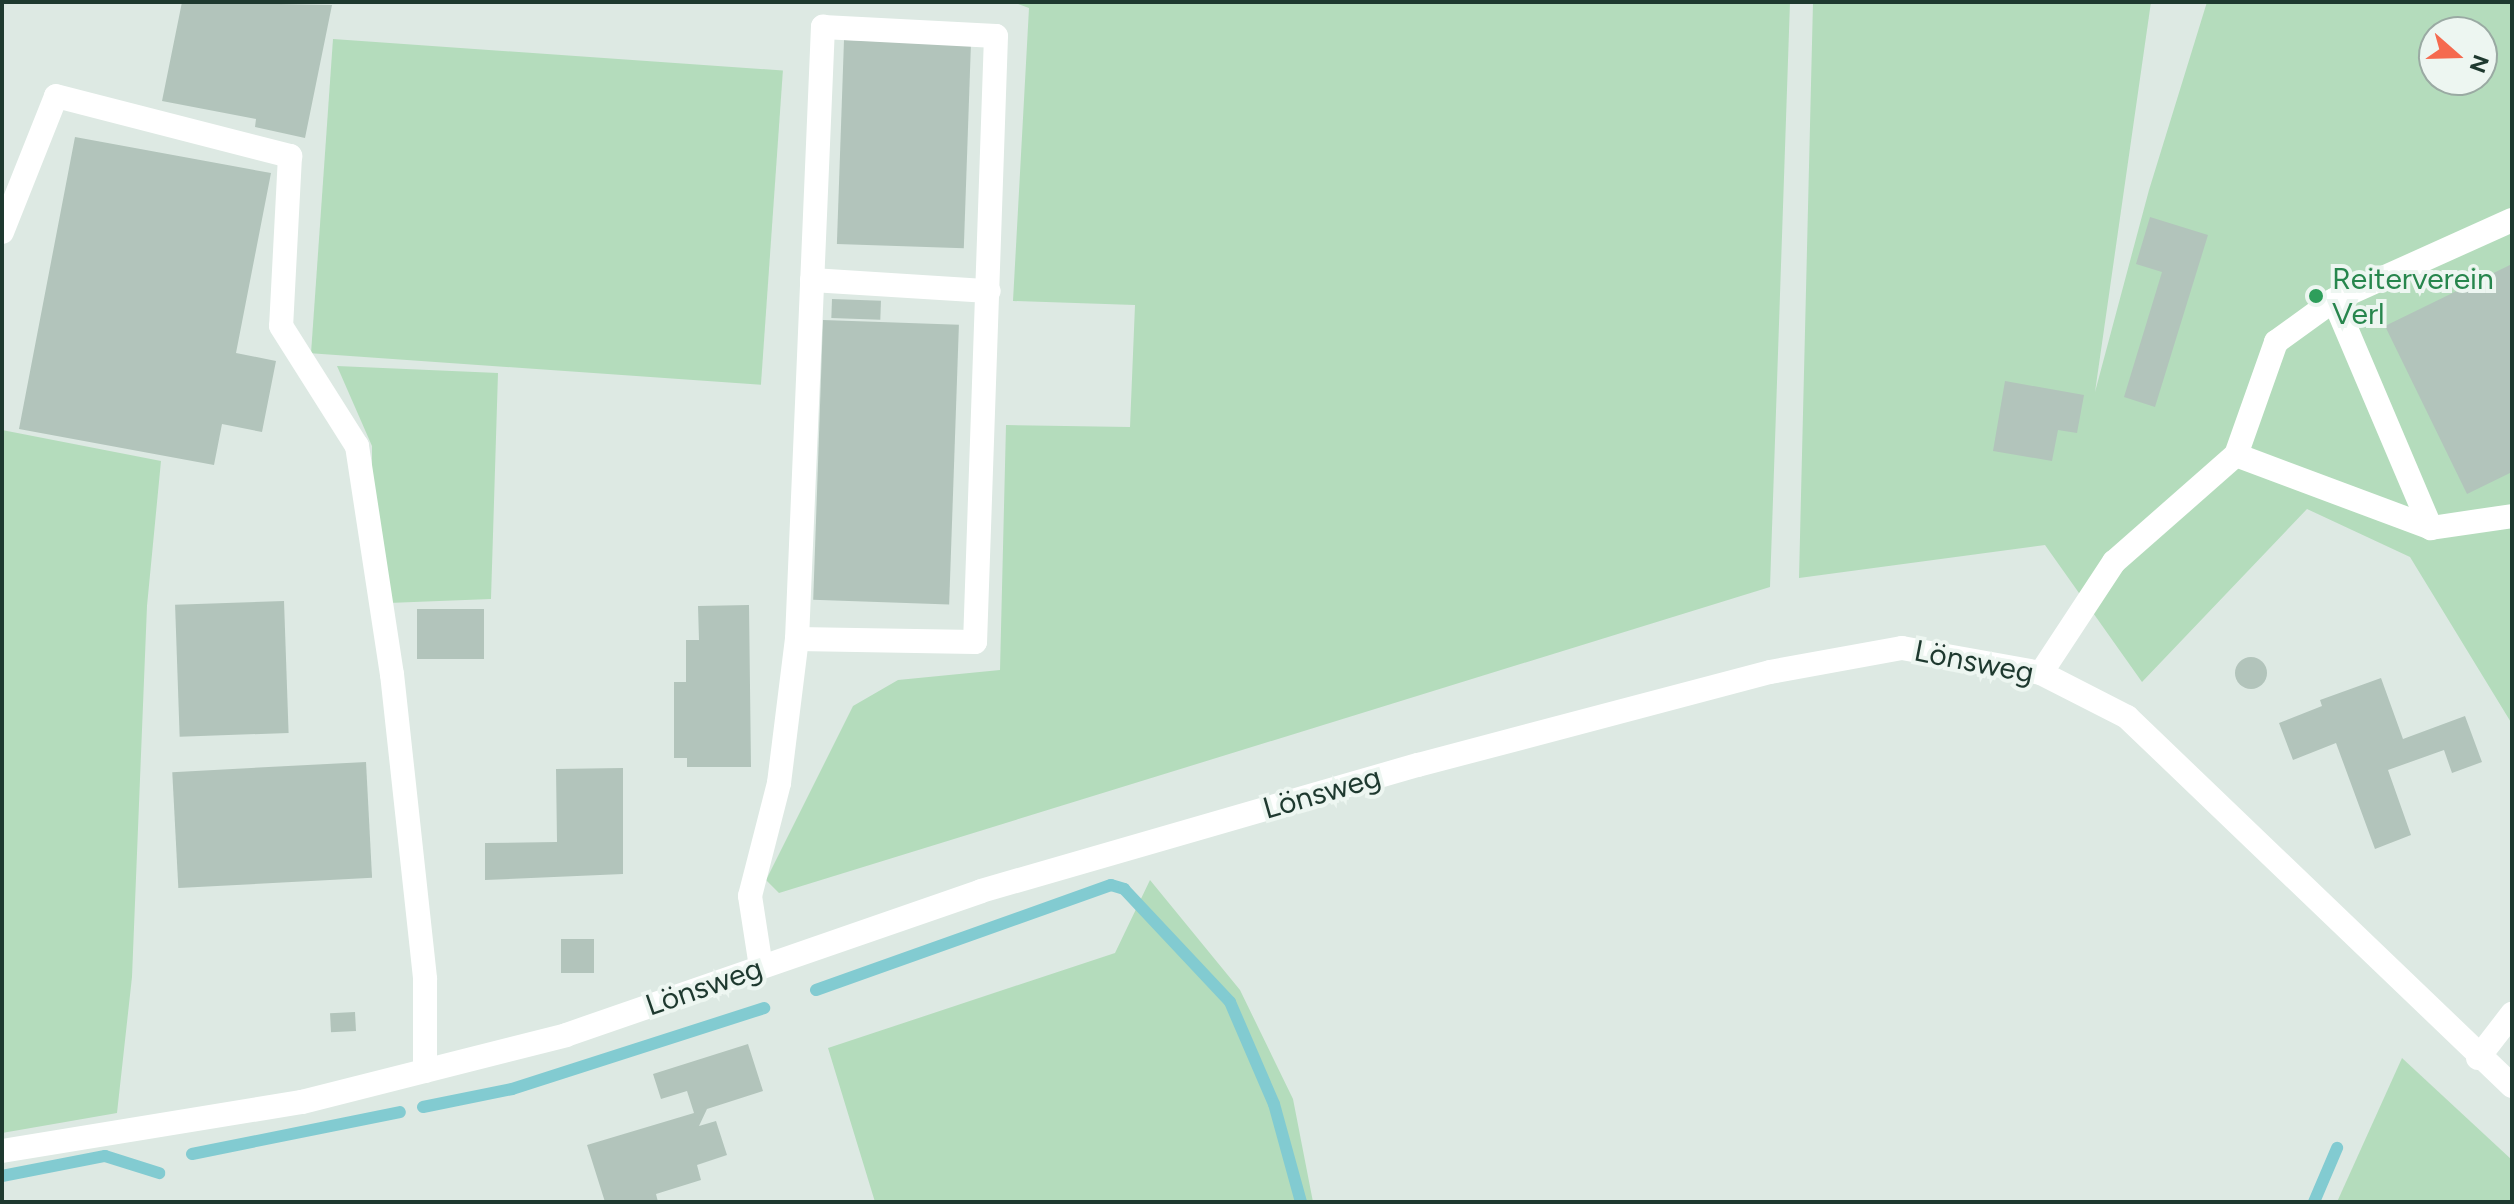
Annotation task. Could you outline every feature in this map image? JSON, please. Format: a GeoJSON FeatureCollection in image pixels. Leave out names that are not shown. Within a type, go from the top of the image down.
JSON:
{"type":"FeatureCollection","features":[{"type":"Feature","properties":{"kind":"street"},"geometry":{"type":"LineString","coordinates":[[761,967],[750,896],[779,783],[797,639],[823,27],[996,36],[975,642],[797,639]]}},
{"type":"Feature","properties":{"kind":"street"},"geometry":{"type":"LineString","coordinates":[[2,232],[56,96],[290,156],[281,326],[357,446],[392,674],[417,903],[425,979],[425,1071]]}},
{"type":"Feature","properties":{"kind":"street"},"geometry":{"type":"LineString","coordinates":[[2041,673],[2114,562],[2236,455],[2276,342],[2334,300],[2512,220]]}},
{"type":"Feature","properties":{"kind":"street"},"geometry":{"type":"LineString","coordinates":[[812,280],[989,291]]}},
{"type":"Feature","properties":{"kind":"street"},"geometry":{"type":"LineString","coordinates":[[2334,300],[2431,528]]}},
{"type":"Feature","properties":{"kind":"street"},"geometry":{"type":"LineString","coordinates":[[2236,455],[2431,528],[2512,516]]}},
{"type":"Feature","properties":{"kind":"street","name":"Lönsweg"},"geometry":{"type":"LineString","coordinates":[[2,1151],[302,1102],[566,1035],[996,887],[1418,765],[1770,672],[1902,648],[2041,673],[2127,717],[2478,1058],[2512,1086]]}},
{"type":"Feature","properties":{"kind":"street"},"geometry":{"type":"LineString","coordinates":[[2478,1058],[2512,1014]]}},
{"type":"Feature","properties":{"kind":"green space"},"geometry":{"type":"Polygon","coordinates":[[[1013,2],[1790,2],[1770,587],[779,893],[766,880],[853,706],[898,680],[1000,670],[1006,425],[1130,427],[1135,305],[1013,301],[1029,8],[1013,2]]]}},
{"type":"Feature","properties":{"kind":"green space"},"geometry":{"type":"Polygon","coordinates":[[[1813,2],[2151,2],[2095,392],[2149,190],[2207,2],[2512,2],[2512,724],[2410,557],[2307,509],[2142,682],[2045,545],[1799,578],[1813,2]]]}},
{"type":"Feature","properties":{"kind":"green space"},"geometry":{"type":"Polygon","coordinates":[[[333,39],[783,70],[761,385],[311,353],[333,39]]]}},
{"type":"Feature","properties":{"kind":"green space"},"geometry":{"type":"Polygon","coordinates":[[[337,366],[498,373],[491,599],[388,603],[372,503],[372,446],[337,366]]]}},
{"type":"Feature","properties":{"kind":"green space"},"geometry":{"type":"Polygon","coordinates":[[[2,430],[161,461],[147,606],[132,977],[117,1113],[2,1133],[2,430]]]}},
{"type":"Feature","properties":{"kind":"green space"},"geometry":{"type":"Polygon","coordinates":[[[1150,880],[1240,990],[1293,1099],[1313,1202],[875,1202],[828,1048],[1115,953],[1150,880]]]}},
{"type":"Feature","properties":{"kind":"green space"},"geometry":{"type":"Polygon","coordinates":[[[2402,1058],[2512,1160],[2512,1202],[2337,1202],[2402,1058]]]}},
{"type":"Feature","properties":{"kind":"building"},"geometry":{"type":"Polygon","coordinates":[[[182,2],[332,5],[305,138],[255,127],[256,119],[162,101],[182,2]]]}},
{"type":"Feature","properties":{"kind":"building"},"geometry":{"type":"Polygon","coordinates":[[[844,40],[971,44],[964,248],[837,244],[844,40]]]}},
{"type":"Feature","properties":{"kind":"building"},"geometry":{"type":"Polygon","coordinates":[[[75,137],[271,173],[236,353],[276,361],[262,432],[222,424],[214,465],[19,429],[75,137]]]}},
{"type":"Feature","properties":{"kind":"building"},"geometry":{"type":"Polygon","coordinates":[[[2150,217],[2208,235],[2155,407],[2124,397],[2162,272],[2136,264],[2150,217]]]}},
{"type":"Feature","properties":{"kind":"building"},"geometry":{"type":"Polygon","coordinates":[[[2512,264],[2512,472],[2467,494],[2385,326],[2512,264]]]}},
{"type":"Feature","properties":{"kind":"building"},"geometry":{"type":"Polygon","coordinates":[[[832,299],[881,301],[880,320],[831,318],[832,299]]]}},
{"type":"Feature","properties":{"kind":"building"},"geometry":{"type":"Polygon","coordinates":[[[823,320],[959,325],[949,605],[813,600],[823,320]]]}},
{"type":"Feature","properties":{"kind":"building"},"geometry":{"type":"Polygon","coordinates":[[[2005,381],[2084,395],[2077,433],[2058,430],[2052,461],[1993,451],[2005,381]]]}},
{"type":"Feature","properties":{"kind":"building"},"geometry":{"type":"Polygon","coordinates":[[[284,601],[289,733],[180,737],[175,605],[284,601]]]}},
{"type":"Feature","properties":{"kind":"building"},"geometry":{"type":"Polygon","coordinates":[[[749,605],[751,767],[687,767],[687,758],[674,758],[674,682],[686,682],[686,640],[699,640],[698,606],[749,605]]]}},
{"type":"Feature","properties":{"kind":"building"},"geometry":{"type":"Polygon","coordinates":[[[417,609],[484,609],[484,659],[417,659],[417,609]]]}},
{"type":"Feature","properties":{"kind":"building"},"geometry":{"type":"Polygon","coordinates":[[[2251,657],[2262,662],[2267,673],[2262,684],[2251,689],[2240,684],[2235,673],[2240,662],[2251,657]]]}},
{"type":"Feature","properties":{"kind":"building"},"geometry":{"type":"Polygon","coordinates":[[[2381,678],[2403,739],[2465,716],[2482,762],[2452,773],[2444,750],[2388,770],[2411,835],[2375,849],[2336,743],[2293,760],[2279,723],[2322,706],[2320,700],[2381,678]]]}},
{"type":"Feature","properties":{"kind":"building"},"geometry":{"type":"Polygon","coordinates":[[[366,762],[372,878],[178,888],[172,772],[366,762]]]}},
{"type":"Feature","properties":{"kind":"building"},"geometry":{"type":"Polygon","coordinates":[[[623,768],[623,874],[485,880],[485,843],[557,842],[556,769],[623,768]]]}},
{"type":"Feature","properties":{"kind":"building"},"geometry":{"type":"Polygon","coordinates":[[[561,939],[594,939],[594,973],[561,973],[561,939]]]}},
{"type":"Feature","properties":{"kind":"building"},"geometry":{"type":"Polygon","coordinates":[[[355,1012],[356,1031],[331,1032],[330,1013],[355,1012]]]}},
{"type":"Feature","properties":{"kind":"building"},"geometry":{"type":"Polygon","coordinates":[[[748,1044],[763,1091],[707,1109],[699,1126],[716,1121],[727,1155],[697,1165],[701,1180],[656,1194],[658,1202],[605,1202],[587,1145],[694,1113],[687,1091],[661,1099],[653,1074],[748,1044]]]}},
{"type":"Feature","properties":{"kind":"waterway"},"geometry":{"type":"LineString","coordinates":[[816,990],[1111,885],[1124,889],[1230,1002],[1274,1104],[1301,1202]]}},
{"type":"Feature","properties":{"kind":"waterway"},"geometry":{"type":"LineString","coordinates":[[423,1107],[512,1089],[764,1008]]}},
{"type":"Feature","properties":{"kind":"waterway"},"geometry":{"type":"LineString","coordinates":[[192,1154],[400,1112]]}},
{"type":"Feature","properties":{"kind":"waterway"},"geometry":{"type":"LineString","coordinates":[[2314,1202],[2337,1148]]}},
{"type":"Feature","properties":{"kind":"waterway"},"geometry":{"type":"LineString","coordinates":[[2,1176],[105,1156],[159,1173]]}},
{"type":"Feature","properties":{"kind":"place","name":"Reiterverein Verl"},"geometry":{"type":"Point","coordinates":[2316,296]}}]}
